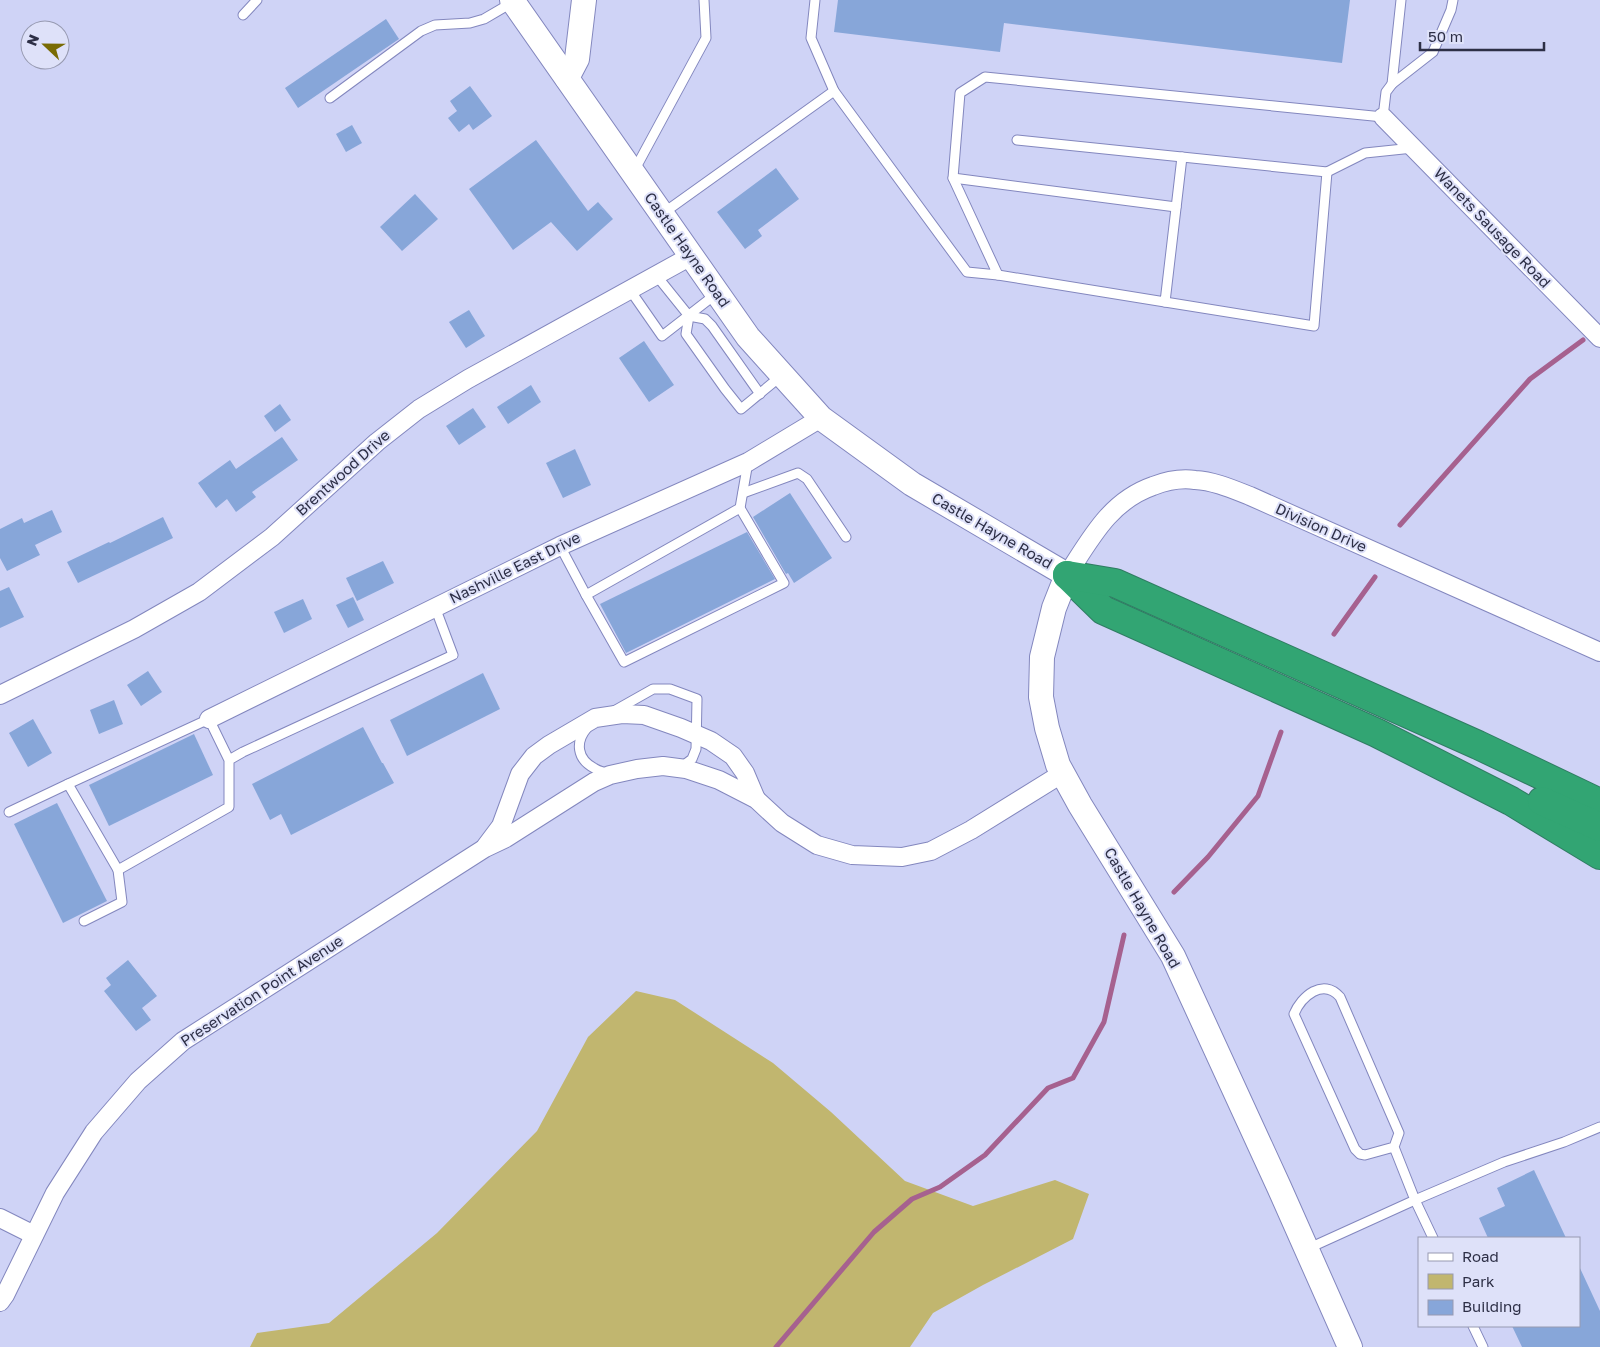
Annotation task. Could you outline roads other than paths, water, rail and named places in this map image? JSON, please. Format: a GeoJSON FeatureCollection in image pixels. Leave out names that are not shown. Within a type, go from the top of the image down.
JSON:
{"type":"FeatureCollection","features":[{"type":"Feature","properties":{"kind":"highway"},"geometry":{"type":"LineString","coordinates":[[1067,575],[1103,610],[1377,733],[1511,802],[1600,854]]}},
{"type":"Feature","properties":{"kind":"highway"},"geometry":{"type":"LineString","coordinates":[[1067,575],[1115,583],[1478,745],[1600,803]]}},
{"type":"Feature","properties":{"kind":"highway"},"geometry":{"type":"LineString","coordinates":[[1377,733],[1444,758],[1600,827]]}},
{"type":"Feature","properties":{"kind":"highway"},"geometry":{"type":"LineString","coordinates":[[1478,745],[1600,792]]}},
{"type":"Feature","properties":{"kind":"main road"},"geometry":{"type":"LineString","coordinates":[[567,78],[577,59],[584,0]]}},
{"type":"Feature","properties":{"kind":"main road","name":"Castle Hayne Road"},"geometry":{"type":"LineString","coordinates":[[512,1],[748,337],[822,418],[912,484],[1067,575],[1054,608],[1042,657],[1042,704],[1058,765],[1080,805],[1173,956],[1350,1347]]}},
{"type":"Feature","properties":{"kind":"street","name":"Wanets Sausage Road"},"geometry":{"type":"LineString","coordinates":[[1383,117],[1600,338]]}},
{"type":"Feature","properties":{"kind":"street","name":"Brentwood Drive"},"geometry":{"type":"LineString","coordinates":[[0,695],[134,629],[199,592],[272,537],[377,442],[413,413],[468,379],[691,256]]}},
{"type":"Feature","properties":{"kind":"street","name":"Nashville East Drive"},"geometry":{"type":"LineString","coordinates":[[208,719],[560,546],[748,462],[822,418]]}},
{"type":"Feature","properties":{"kind":"street","name":"Division Drive"},"geometry":{"type":"LineString","coordinates":[[1067,575],[1106,518],[1126,499],[1144,489],[1166,481],[1194,480],[1222,486],[1250,496],[1600,652]]}},
{"type":"Feature","properties":{"kind":"street","name":"Preservation Point Avenue"},"geometry":{"type":"LineString","coordinates":[[484,848],[501,826],[520,774],[534,756],[549,745],[600,717],[622,714],[644,715],[711,741],[733,756],[745,773],[756,799]]}},
{"type":"Feature","properties":{"kind":"street","name":"Preservation Point Avenue"},"geometry":{"type":"LineString","coordinates":[[0,1302],[55,1192],[94,1132],[138,1081],[183,1040],[484,848],[506,838],[594,782],[610,775],[637,769],[663,766],[680,768],[718,780],[756,799],[782,823],[817,844],[852,855],[902,858],[931,851],[971,830],[1062,773]]}},
{"type":"Feature","properties":{"kind":"street"},"geometry":{"type":"LineString","coordinates":[[0,1218],[34,1235]]}},
{"type":"Feature","properties":{"kind":"lane"},"geometry":{"type":"LineString","coordinates":[[243,15],[257,0]]}},
{"type":"Feature","properties":{"kind":"lane"},"geometry":{"type":"LineString","coordinates":[[633,173],[706,38],[704,0]]}},
{"type":"Feature","properties":{"kind":"lane"},"geometry":{"type":"LineString","coordinates":[[815,0],[811,38],[834,91],[966,272],[998,274],[1314,326],[1327,172]]}},
{"type":"Feature","properties":{"kind":"lane"},"geometry":{"type":"LineString","coordinates":[[1392,84],[1401,0]]}},
{"type":"Feature","properties":{"kind":"lane"},"geometry":{"type":"LineString","coordinates":[[998,274],[953,178],[960,94],[984,77],[1383,117],[1386,92],[1392,84],[1433,52],[1451,10],[1452,0]]}},
{"type":"Feature","properties":{"kind":"lane"},"geometry":{"type":"LineString","coordinates":[[330,98],[421,31],[435,25],[470,23],[484,19],[512,1]]}},
{"type":"Feature","properties":{"kind":"lane"},"geometry":{"type":"LineString","coordinates":[[662,214],[834,91]]}},
{"type":"Feature","properties":{"kind":"lane"},"geometry":{"type":"LineString","coordinates":[[1017,140],[1327,172],[1365,153],[1414,148]]}},
{"type":"Feature","properties":{"kind":"lane"},"geometry":{"type":"LineString","coordinates":[[1165,302],[1182,157]]}},
{"type":"Feature","properties":{"kind":"lane"},"geometry":{"type":"LineString","coordinates":[[953,178],[1176,207]]}},
{"type":"Feature","properties":{"kind":"lane"},"geometry":{"type":"LineString","coordinates":[[656,275],[689,316],[705,318],[760,394]]}},
{"type":"Feature","properties":{"kind":"lane"},"geometry":{"type":"LineString","coordinates":[[630,290],[662,336],[717,293]]}},
{"type":"Feature","properties":{"kind":"lane"},"geometry":{"type":"LineString","coordinates":[[689,316],[686,334],[741,409],[783,375]]}},
{"type":"Feature","properties":{"kind":"lane"},"geometry":{"type":"LineString","coordinates":[[560,546],[624,662],[784,582],[740,508],[748,462]]}},
{"type":"Feature","properties":{"kind":"lane"},"geometry":{"type":"LineString","coordinates":[[743,493],[798,473],[807,479],[846,537]]}},
{"type":"Feature","properties":{"kind":"lane"},"geometry":{"type":"LineString","coordinates":[[586,595],[740,508]]}},
{"type":"Feature","properties":{"kind":"lane"},"geometry":{"type":"LineString","coordinates":[[229,760],[453,655],[435,607]]}},
{"type":"Feature","properties":{"kind":"lane"},"geometry":{"type":"LineString","coordinates":[[610,775],[592,768],[582,757],[578,744],[582,734],[600,717],[653,688],[670,689],[697,699],[698,735],[696,749],[692,759],[680,768]]}},
{"type":"Feature","properties":{"kind":"lane"},"geometry":{"type":"LineString","coordinates":[[9,812],[208,719],[229,760],[229,807],[118,870]]}},
{"type":"Feature","properties":{"kind":"lane"},"geometry":{"type":"LineString","coordinates":[[68,784],[118,870],[122,902],[84,921]]}},
{"type":"Feature","properties":{"kind":"lane"},"geometry":{"type":"LineString","coordinates":[[1394,1148],[1365,1155],[1360,1154],[1355,1149],[1294,1014],[1307,995],[1315,990],[1329,990],[1340,997],[1399,1133],[1394,1148],[1433,1237]]}},
{"type":"Feature","properties":{"kind":"lane"},"geometry":{"type":"LineString","coordinates":[[1306,1249],[1504,1162],[1564,1142],[1600,1127]]}},
{"type":"Feature","properties":{"kind":"lane"},"geometry":{"type":"LineString","coordinates":[[1473,1327],[1483,1347]]}},
{"type":"Feature","properties":{"kind":"waterway"},"geometry":{"type":"LineString","coordinates":[[1400,525],[1530,379],[1583,340]]}},
{"type":"Feature","properties":{"kind":"waterway"},"geometry":{"type":"LineString","coordinates":[[1334,634],[1375,577]]}},
{"type":"Feature","properties":{"kind":"waterway"},"geometry":{"type":"LineString","coordinates":[[1174,892],[1208,857],[1258,796],[1281,732]]}},
{"type":"Feature","properties":{"kind":"waterway"},"geometry":{"type":"LineString","coordinates":[[776,1347],[874,1232],[912,1199],[940,1187],[985,1155],[1048,1088],[1073,1078],[1104,1022],[1124,935]]}}]}
